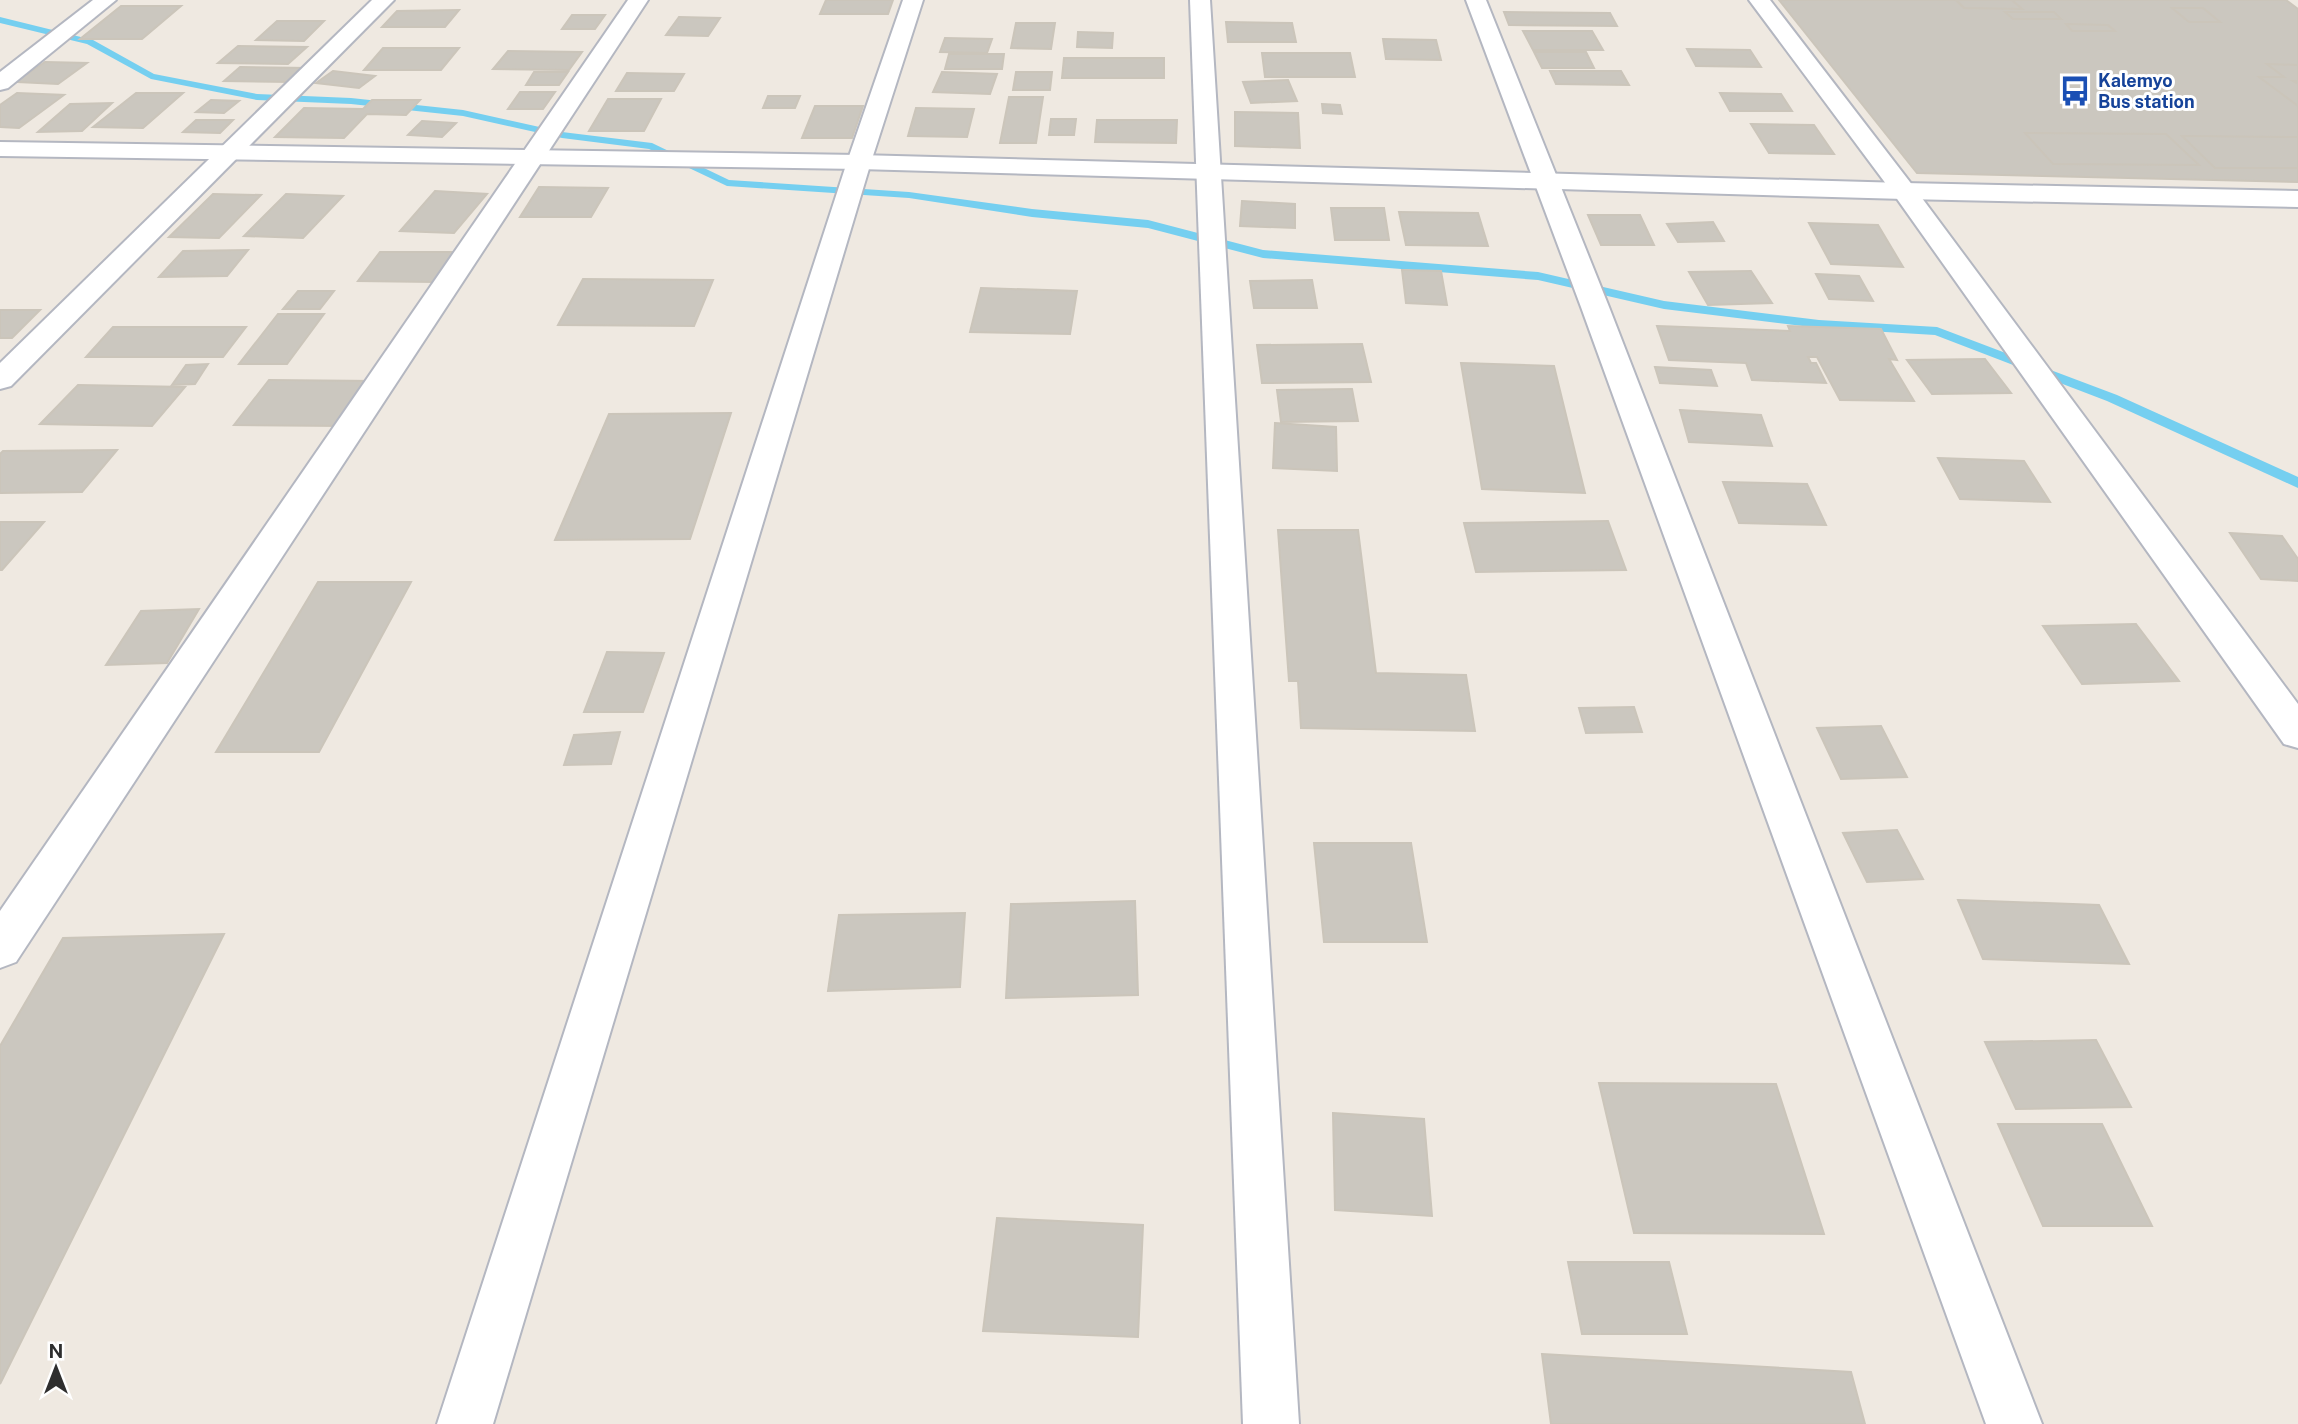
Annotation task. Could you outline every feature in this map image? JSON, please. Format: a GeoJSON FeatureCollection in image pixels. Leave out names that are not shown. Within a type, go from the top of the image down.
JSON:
{"type":"FeatureCollection","features":[{"type":"Feature","properties":{"kind":"street"},"geometry":{"type":"LineString","coordinates":[[0,83],[106,0]]}},
{"type":"Feature","properties":{"kind":"street"},"geometry":{"type":"LineString","coordinates":[[0,380],[384,0]]}},
{"type":"Feature","properties":{"kind":"street"},"geometry":{"type":"LineString","coordinates":[[0,948],[638,0]]}},
{"type":"Feature","properties":{"kind":"street"},"geometry":{"type":"LineString","coordinates":[[465,1424],[854,179],[914,0]]}},
{"type":"Feature","properties":{"kind":"street"},"geometry":{"type":"LineString","coordinates":[[1200,0],[1270,1424]]}},
{"type":"Feature","properties":{"kind":"street"},"geometry":{"type":"LineString","coordinates":[[1476,0],[1548,182],[2014,1424]]}},
{"type":"Feature","properties":{"kind":"street"},"geometry":{"type":"LineString","coordinates":[[1759,0],[1903,191],[2298,733]]}},
{"type":"Feature","properties":{"kind":"street"},"geometry":{"type":"LineString","coordinates":[[0,149],[228,153],[542,141],[621,160],[713,160],[854,179],[1209,172],[2298,199]]}},
{"type":"Feature","properties":{"kind":"building"},"geometry":{"type":"Polygon","coordinates":[[[826,0],[893,0],[888,14],[820,14],[826,0]]]}},
{"type":"Feature","properties":{"kind":"building","name":"Kalemyo Bus station"},"geometry":{"type":"Polygon","coordinates":[[[1779,0],[2286,0],[2298,9],[2298,182],[1917,173],[1779,0]]]}},
{"type":"Feature","properties":{"kind":"building"},"geometry":{"type":"Polygon","coordinates":[[[1956,0],[2012,0],[2022,9],[1964,8],[1956,0]]]}},
{"type":"Feature","properties":{"kind":"building"},"geometry":{"type":"Polygon","coordinates":[[[121,6],[181,6],[142,39],[80,39],[121,6]]]}},
{"type":"Feature","properties":{"kind":"building"},"geometry":{"type":"Polygon","coordinates":[[[2172,8],[2203,8],[2220,22],[2189,22],[2172,8]]]}},
{"type":"Feature","properties":{"kind":"building"},"geometry":{"type":"Polygon","coordinates":[[[459,10],[445,27],[382,27],[397,11],[459,10]]]}},
{"type":"Feature","properties":{"kind":"building"},"geometry":{"type":"Polygon","coordinates":[[[1504,12],[1610,13],[1617,26],[1509,25],[1504,12]]]}},
{"type":"Feature","properties":{"kind":"building"},"geometry":{"type":"Polygon","coordinates":[[[2005,12],[2054,12],[2061,19],[2013,19],[2005,12]]]}},
{"type":"Feature","properties":{"kind":"building"},"geometry":{"type":"Polygon","coordinates":[[[572,15],[605,15],[595,29],[562,29],[572,15]]]}},
{"type":"Feature","properties":{"kind":"building"},"geometry":{"type":"Polygon","coordinates":[[[679,17],[720,18],[708,36],[666,35],[679,17]]]}},
{"type":"Feature","properties":{"kind":"building"},"geometry":{"type":"Polygon","coordinates":[[[277,21],[324,21],[304,41],[256,40],[277,21]]]}},
{"type":"Feature","properties":{"kind":"building"},"geometry":{"type":"Polygon","coordinates":[[[1226,22],[1292,23],[1296,42],[1228,42],[1226,22]]]}},
{"type":"Feature","properties":{"kind":"building"},"geometry":{"type":"Polygon","coordinates":[[[1016,23],[1055,23],[1051,49],[1011,48],[1016,23]]]}},
{"type":"Feature","properties":{"kind":"building"},"geometry":{"type":"Polygon","coordinates":[[[2066,24],[2108,25],[2115,31],[2072,31],[2066,24]]]}},
{"type":"Feature","properties":{"kind":"building"},"geometry":{"type":"Polygon","coordinates":[[[1523,31],[1592,31],[1603,50],[1533,50],[1523,31]]]}},
{"type":"Feature","properties":{"kind":"building"},"geometry":{"type":"Polygon","coordinates":[[[1078,32],[1113,33],[1112,48],[1077,47],[1078,32]]]}},
{"type":"Feature","properties":{"kind":"building"},"geometry":{"type":"Polygon","coordinates":[[[945,38],[992,39],[987,53],[940,52],[945,38]]]}},
{"type":"Feature","properties":{"kind":"building"},"geometry":{"type":"Polygon","coordinates":[[[1383,39],[1436,40],[1441,60],[1386,59],[1383,39]]]}},
{"type":"Feature","properties":{"kind":"building"},"geometry":{"type":"Polygon","coordinates":[[[238,46],[307,47],[288,64],[218,63],[238,46]]]}},
{"type":"Feature","properties":{"kind":"building"},"geometry":{"type":"Polygon","coordinates":[[[383,48],[459,48],[441,70],[364,70],[383,48]]]}},
{"type":"Feature","properties":{"kind":"building"},"geometry":{"type":"Polygon","coordinates":[[[1687,49],[1750,50],[1761,67],[1696,66],[1687,49]]]}},
{"type":"Feature","properties":{"kind":"building"},"geometry":{"type":"Polygon","coordinates":[[[508,51],[582,52],[569,70],[493,69],[508,51]]]}},
{"type":"Feature","properties":{"kind":"building"},"geometry":{"type":"Polygon","coordinates":[[[1534,52],[1586,52],[1594,68],[1542,68],[1534,52]]]}},
{"type":"Feature","properties":{"kind":"building"},"geometry":{"type":"Polygon","coordinates":[[[1262,53],[1350,53],[1355,77],[1265,77],[1262,53]]]}},
{"type":"Feature","properties":{"kind":"building"},"geometry":{"type":"Polygon","coordinates":[[[949,54],[1004,54],[1002,69],[945,69],[949,54]]]}},
{"type":"Feature","properties":{"kind":"building"},"geometry":{"type":"Polygon","coordinates":[[[1064,58],[1164,58],[1164,78],[1062,78],[1064,58]]]}},
{"type":"Feature","properties":{"kind":"building"},"geometry":{"type":"Polygon","coordinates":[[[45,62],[87,63],[58,84],[15,82],[45,62]]]}},
{"type":"Feature","properties":{"kind":"building"},"geometry":{"type":"Polygon","coordinates":[[[2267,64],[2298,65],[2298,81],[2293,81],[2298,84],[2298,106],[2259,77],[2284,77],[2267,64]]]}},
{"type":"Feature","properties":{"kind":"building"},"geometry":{"type":"Polygon","coordinates":[[[240,67],[307,68],[291,82],[224,81],[240,67]]]}},
{"type":"Feature","properties":{"kind":"building"},"geometry":{"type":"Polygon","coordinates":[[[333,71],[375,76],[359,88],[316,83],[333,71]]]}},
{"type":"Feature","properties":{"kind":"building"},"geometry":{"type":"Polygon","coordinates":[[[1550,71],[1621,71],[1629,85],[1556,84],[1550,71]]]}},
{"type":"Feature","properties":{"kind":"building"},"geometry":{"type":"Polygon","coordinates":[[[534,72],[568,72],[559,85],[526,85],[534,72]]]}},
{"type":"Feature","properties":{"kind":"building"},"geometry":{"type":"Polygon","coordinates":[[[942,72],[997,74],[990,94],[933,92],[942,72]]]}},
{"type":"Feature","properties":{"kind":"building"},"geometry":{"type":"Polygon","coordinates":[[[1016,72],[1052,72],[1050,90],[1013,90],[1016,72]]]}},
{"type":"Feature","properties":{"kind":"building"},"geometry":{"type":"Polygon","coordinates":[[[627,73],[684,74],[674,91],[616,91],[627,73]]]}},
{"type":"Feature","properties":{"kind":"building"},"geometry":{"type":"Polygon","coordinates":[[[1288,80],[1297,101],[1251,103],[1243,82],[1288,80]]]}},
{"type":"Feature","properties":{"kind":"building"},"geometry":{"type":"Polygon","coordinates":[[[520,92],[555,92],[543,109],[508,109],[520,92]]]}},
{"type":"Feature","properties":{"kind":"building"},"geometry":{"type":"Polygon","coordinates":[[[17,93],[64,95],[19,128],[0,127],[0,105],[17,93]]]}},
{"type":"Feature","properties":{"kind":"building"},"geometry":{"type":"Polygon","coordinates":[[[136,93],[183,93],[143,128],[93,127],[136,93]]]}},
{"type":"Feature","properties":{"kind":"building"},"geometry":{"type":"Polygon","coordinates":[[[1720,93],[1781,94],[1792,111],[1730,111],[1720,93]]]}},
{"type":"Feature","properties":{"kind":"building"},"geometry":{"type":"Polygon","coordinates":[[[768,96],[800,96],[795,108],[763,108],[768,96]]]}},
{"type":"Feature","properties":{"kind":"building"},"geometry":{"type":"Polygon","coordinates":[[[1009,97],[1043,97],[1036,143],[1000,143],[1009,97]]]}},
{"type":"Feature","properties":{"kind":"building"},"geometry":{"type":"Polygon","coordinates":[[[608,99],[661,99],[644,131],[589,131],[608,99]]]}},
{"type":"Feature","properties":{"kind":"building"},"geometry":{"type":"Polygon","coordinates":[[[211,100],[239,101],[224,113],[196,112],[211,100]]]}},
{"type":"Feature","properties":{"kind":"building"},"geometry":{"type":"Polygon","coordinates":[[[372,100],[420,100],[406,115],[367,114],[344,138],[275,137],[304,108],[363,109],[372,100]]]}},
{"type":"Feature","properties":{"kind":"building"},"geometry":{"type":"Polygon","coordinates":[[[112,103],[82,131],[38,132],[70,104],[112,103]]]}},
{"type":"Feature","properties":{"kind":"building"},"geometry":{"type":"Polygon","coordinates":[[[1322,104],[1340,105],[1342,114],[1323,113],[1322,104]]]}},
{"type":"Feature","properties":{"kind":"building"},"geometry":{"type":"Polygon","coordinates":[[[815,106],[863,106],[852,138],[802,138],[815,106]]]}},
{"type":"Feature","properties":{"kind":"building"},"geometry":{"type":"Polygon","coordinates":[[[916,108],[974,109],[967,137],[908,136],[916,108]]]}},
{"type":"Feature","properties":{"kind":"building"},"geometry":{"type":"Polygon","coordinates":[[[1235,112],[1298,113],[1300,148],[1235,146],[1235,112]]]}},
{"type":"Feature","properties":{"kind":"building"},"geometry":{"type":"Polygon","coordinates":[[[1051,119],[1076,119],[1074,135],[1049,135],[1051,119]]]}},
{"type":"Feature","properties":{"kind":"building"},"geometry":{"type":"Polygon","coordinates":[[[196,120],[233,120],[220,133],[183,132],[196,120]]]}},
{"type":"Feature","properties":{"kind":"building"},"geometry":{"type":"Polygon","coordinates":[[[1097,120],[1177,120],[1176,143],[1095,142],[1097,120]]]}},
{"type":"Feature","properties":{"kind":"building"},"geometry":{"type":"Polygon","coordinates":[[[422,121],[456,123],[442,137],[408,135],[422,121]]]}},
{"type":"Feature","properties":{"kind":"building"},"geometry":{"type":"Polygon","coordinates":[[[1751,124],[1814,125],[1834,154],[1769,153],[1751,124]]]}},
{"type":"Feature","properties":{"kind":"building"},"geometry":{"type":"Polygon","coordinates":[[[2025,133],[2166,134],[2199,165],[2053,164],[2025,133]]]}},
{"type":"Feature","properties":{"kind":"building"},"geometry":{"type":"Polygon","coordinates":[[[2182,136],[2298,137],[2298,168],[2215,168],[2182,136]]]}},
{"type":"Feature","properties":{"kind":"building"},"geometry":{"type":"Polygon","coordinates":[[[539,187],[608,188],[591,217],[520,217],[539,187]]]}},
{"type":"Feature","properties":{"kind":"building"},"geometry":{"type":"Polygon","coordinates":[[[435,191],[487,194],[454,233],[400,231],[435,191]]]}},
{"type":"Feature","properties":{"kind":"building"},"geometry":{"type":"Polygon","coordinates":[[[213,194],[261,195],[219,238],[169,237],[213,194]]]}},
{"type":"Feature","properties":{"kind":"building"},"geometry":{"type":"Polygon","coordinates":[[[286,194],[343,196],[303,238],[244,236],[286,194]]]}},
{"type":"Feature","properties":{"kind":"building"},"geometry":{"type":"Polygon","coordinates":[[[1242,201],[1295,204],[1295,228],[1240,226],[1242,201]]]}},
{"type":"Feature","properties":{"kind":"building"},"geometry":{"type":"Polygon","coordinates":[[[1331,208],[1384,208],[1389,240],[1335,240],[1331,208]]]}},
{"type":"Feature","properties":{"kind":"building"},"geometry":{"type":"Polygon","coordinates":[[[1399,212],[1478,213],[1488,246],[1406,245],[1399,212]]]}},
{"type":"Feature","properties":{"kind":"building"},"geometry":{"type":"Polygon","coordinates":[[[1588,215],[1640,215],[1654,245],[1601,245],[1588,215]]]}},
{"type":"Feature","properties":{"kind":"building"},"geometry":{"type":"Polygon","coordinates":[[[1713,222],[1724,241],[1678,242],[1667,224],[1713,222]]]}},
{"type":"Feature","properties":{"kind":"building"},"geometry":{"type":"Polygon","coordinates":[[[1809,223],[1878,225],[1903,267],[1831,264],[1809,223]]]}},
{"type":"Feature","properties":{"kind":"building"},"geometry":{"type":"Polygon","coordinates":[[[248,250],[227,276],[159,277],[183,251],[248,250]]]}},
{"type":"Feature","properties":{"kind":"building"},"geometry":{"type":"Polygon","coordinates":[[[380,252],[454,252],[434,282],[358,281],[380,252]]]}},
{"type":"Feature","properties":{"kind":"building"},"geometry":{"type":"Polygon","coordinates":[[[1402,270],[1441,271],[1447,305],[1406,303],[1402,270]]]}},
{"type":"Feature","properties":{"kind":"building"},"geometry":{"type":"Polygon","coordinates":[[[1751,271],[1772,303],[1708,305],[1689,272],[1751,271]]]}},
{"type":"Feature","properties":{"kind":"building"},"geometry":{"type":"Polygon","coordinates":[[[1816,274],[1859,276],[1873,301],[1829,299],[1816,274]]]}},
{"type":"Feature","properties":{"kind":"building"},"geometry":{"type":"Polygon","coordinates":[[[583,279],[713,280],[694,326],[558,325],[583,279]]]}},
{"type":"Feature","properties":{"kind":"building"},"geometry":{"type":"Polygon","coordinates":[[[1312,280],[1317,308],[1254,308],[1250,281],[1312,280]]]}},
{"type":"Feature","properties":{"kind":"building"},"geometry":{"type":"Polygon","coordinates":[[[981,288],[1077,291],[1070,334],[970,332],[981,288]]]}},
{"type":"Feature","properties":{"kind":"building"},"geometry":{"type":"Polygon","coordinates":[[[298,291],[334,291],[320,309],[283,309],[298,291]]]}},
{"type":"Feature","properties":{"kind":"building"},"geometry":{"type":"Polygon","coordinates":[[[0,310],[40,310],[12,338],[0,338],[0,310]]]}},
{"type":"Feature","properties":{"kind":"building"},"geometry":{"type":"Polygon","coordinates":[[[278,314],[324,314],[287,364],[239,364],[278,314]]]}},
{"type":"Feature","properties":{"kind":"building"},"geometry":{"type":"Polygon","coordinates":[[[1657,326],[1790,331],[1788,326],[1881,329],[1897,360],[1889,359],[1914,401],[1840,400],[1817,357],[1808,357],[1811,363],[1816,363],[1826,383],[1752,380],[1746,363],[1669,360],[1657,326]]]}},
{"type":"Feature","properties":{"kind":"building"},"geometry":{"type":"Polygon","coordinates":[[[113,327],[246,327],[223,357],[86,357],[113,327]]]}},
{"type":"Feature","properties":{"kind":"building"},"geometry":{"type":"Polygon","coordinates":[[[1362,344],[1371,382],[1262,383],[1257,345],[1362,344]]]}},
{"type":"Feature","properties":{"kind":"building"},"geometry":{"type":"Polygon","coordinates":[[[1985,359],[2011,393],[1932,394],[1907,360],[1985,359]]]}},
{"type":"Feature","properties":{"kind":"building"},"geometry":{"type":"Polygon","coordinates":[[[1461,363],[1554,366],[1585,493],[1482,489],[1461,363]]]}},
{"type":"Feature","properties":{"kind":"building"},"geometry":{"type":"Polygon","coordinates":[[[208,364],[195,384],[172,385],[186,365],[208,364]]]}},
{"type":"Feature","properties":{"kind":"building"},"geometry":{"type":"Polygon","coordinates":[[[1655,367],[1711,370],[1717,386],[1660,383],[1655,367]]]}},
{"type":"Feature","properties":{"kind":"building"},"geometry":{"type":"Polygon","coordinates":[[[269,380],[373,381],[342,426],[234,425],[269,380]]]}},
{"type":"Feature","properties":{"kind":"building"},"geometry":{"type":"Polygon","coordinates":[[[78,385],[185,387],[152,426],[40,424],[78,385]]]}},
{"type":"Feature","properties":{"kind":"building"},"geometry":{"type":"Polygon","coordinates":[[[1352,389],[1358,421],[1281,422],[1277,390],[1352,389]]]}},
{"type":"Feature","properties":{"kind":"building"},"geometry":{"type":"Polygon","coordinates":[[[1680,410],[1761,415],[1772,446],[1689,442],[1680,410]]]}},
{"type":"Feature","properties":{"kind":"building"},"geometry":{"type":"Polygon","coordinates":[[[731,413],[690,539],[555,540],[609,414],[731,413]]]}},
{"type":"Feature","properties":{"kind":"building"},"geometry":{"type":"Polygon","coordinates":[[[1275,423],[1336,427],[1337,471],[1273,468],[1275,423]]]}},
{"type":"Feature","properties":{"kind":"building"},"geometry":{"type":"Polygon","coordinates":[[[117,450],[82,492],[0,493],[0,454],[3,451],[117,450]]]}},
{"type":"Feature","properties":{"kind":"building"},"geometry":{"type":"Polygon","coordinates":[[[1938,458],[2024,461],[2050,502],[1960,499],[1938,458]]]}},
{"type":"Feature","properties":{"kind":"building"},"geometry":{"type":"Polygon","coordinates":[[[1723,482],[1807,484],[1826,525],[1739,523],[1723,482]]]}},
{"type":"Feature","properties":{"kind":"building"},"geometry":{"type":"Polygon","coordinates":[[[1608,521],[1626,570],[1476,572],[1464,523],[1608,521]]]}},
{"type":"Feature","properties":{"kind":"building"},"geometry":{"type":"Polygon","coordinates":[[[0,522],[44,522],[2,570],[0,570],[0,522]]]}},
{"type":"Feature","properties":{"kind":"building"},"geometry":{"type":"Polygon","coordinates":[[[1278,530],[1358,530],[1376,673],[1466,675],[1475,731],[1301,728],[1298,681],[1289,681],[1278,530]]]}},
{"type":"Feature","properties":{"kind":"building"},"geometry":{"type":"Polygon","coordinates":[[[2230,533],[2282,536],[2298,559],[2298,581],[2261,579],[2230,533]]]}},
{"type":"Feature","properties":{"kind":"building"},"geometry":{"type":"Polygon","coordinates":[[[318,582],[411,582],[319,752],[216,752],[318,582]]]}},
{"type":"Feature","properties":{"kind":"building"},"geometry":{"type":"Polygon","coordinates":[[[199,609],[167,663],[106,665],[141,611],[199,609]]]}},
{"type":"Feature","properties":{"kind":"building"},"geometry":{"type":"Polygon","coordinates":[[[2136,624],[2179,681],[2082,684],[2043,626],[2136,624]]]}},
{"type":"Feature","properties":{"kind":"building"},"geometry":{"type":"Polygon","coordinates":[[[607,652],[664,653],[643,712],[584,712],[607,652]]]}},
{"type":"Feature","properties":{"kind":"building"},"geometry":{"type":"Polygon","coordinates":[[[1634,707],[1642,732],[1586,733],[1579,708],[1634,707]]]}},
{"type":"Feature","properties":{"kind":"building"},"geometry":{"type":"Polygon","coordinates":[[[1881,726],[1907,777],[1841,779],[1817,728],[1881,726]]]}},
{"type":"Feature","properties":{"kind":"building"},"geometry":{"type":"Polygon","coordinates":[[[620,732],[611,764],[564,765],[574,735],[620,732]]]}},
{"type":"Feature","properties":{"kind":"building"},"geometry":{"type":"Polygon","coordinates":[[[1897,830],[1923,879],[1867,882],[1843,833],[1897,830]]]}},
{"type":"Feature","properties":{"kind":"building"},"geometry":{"type":"Polygon","coordinates":[[[1314,843],[1411,843],[1427,942],[1324,942],[1314,843]]]}},
{"type":"Feature","properties":{"kind":"building"},"geometry":{"type":"Polygon","coordinates":[[[1958,900],[2099,905],[2129,964],[1983,959],[1958,900]]]}},
{"type":"Feature","properties":{"kind":"building"},"geometry":{"type":"Polygon","coordinates":[[[1135,901],[1138,995],[1006,998],[1011,904],[1135,901]]]}},
{"type":"Feature","properties":{"kind":"building"},"geometry":{"type":"Polygon","coordinates":[[[965,913],[960,987],[828,991],[839,915],[965,913]]]}},
{"type":"Feature","properties":{"kind":"building"},"geometry":{"type":"Polygon","coordinates":[[[224,934],[0,1384],[0,1046],[63,938],[224,934]]]}},
{"type":"Feature","properties":{"kind":"building"},"geometry":{"type":"Polygon","coordinates":[[[2096,1040],[2131,1107],[2016,1109],[1985,1042],[2096,1040]]]}},
{"type":"Feature","properties":{"kind":"building"},"geometry":{"type":"Polygon","coordinates":[[[1599,1083],[1776,1084],[1824,1234],[1634,1233],[1599,1083]]]}},
{"type":"Feature","properties":{"kind":"building"},"geometry":{"type":"Polygon","coordinates":[[[1333,1113],[1424,1119],[1432,1216],[1335,1210],[1333,1113]]]}},
{"type":"Feature","properties":{"kind":"building"},"geometry":{"type":"Polygon","coordinates":[[[1998,1124],[2102,1124],[2152,1226],[2043,1226],[1998,1124]]]}},
{"type":"Feature","properties":{"kind":"building"},"geometry":{"type":"Polygon","coordinates":[[[997,1218],[1143,1225],[1138,1337],[983,1331],[997,1218]]]}},
{"type":"Feature","properties":{"kind":"building"},"geometry":{"type":"Polygon","coordinates":[[[1568,1262],[1669,1262],[1687,1334],[1582,1334],[1568,1262]]]}},
{"type":"Feature","properties":{"kind":"building"},"geometry":{"type":"Polygon","coordinates":[[[1542,1354],[1851,1372],[1865,1424],[1551,1424],[1542,1354]]]}},
{"type":"Feature","properties":{"kind":"waterway"},"geometry":{"type":"LineString","coordinates":[[0,20],[90,42],[151,76],[257,97],[351,101],[463,113],[562,135],[652,146],[727,183],[909,195],[1032,213],[1148,224],[1263,254],[1538,276],[1664,305],[1819,324],[1937,331],[2112,398],[2298,483]]}},
{"type":"Feature","properties":{"kind":"place","name":"Kalemyo Bus station"},"geometry":{"type":"Point","coordinates":[2075,91]}}]}
